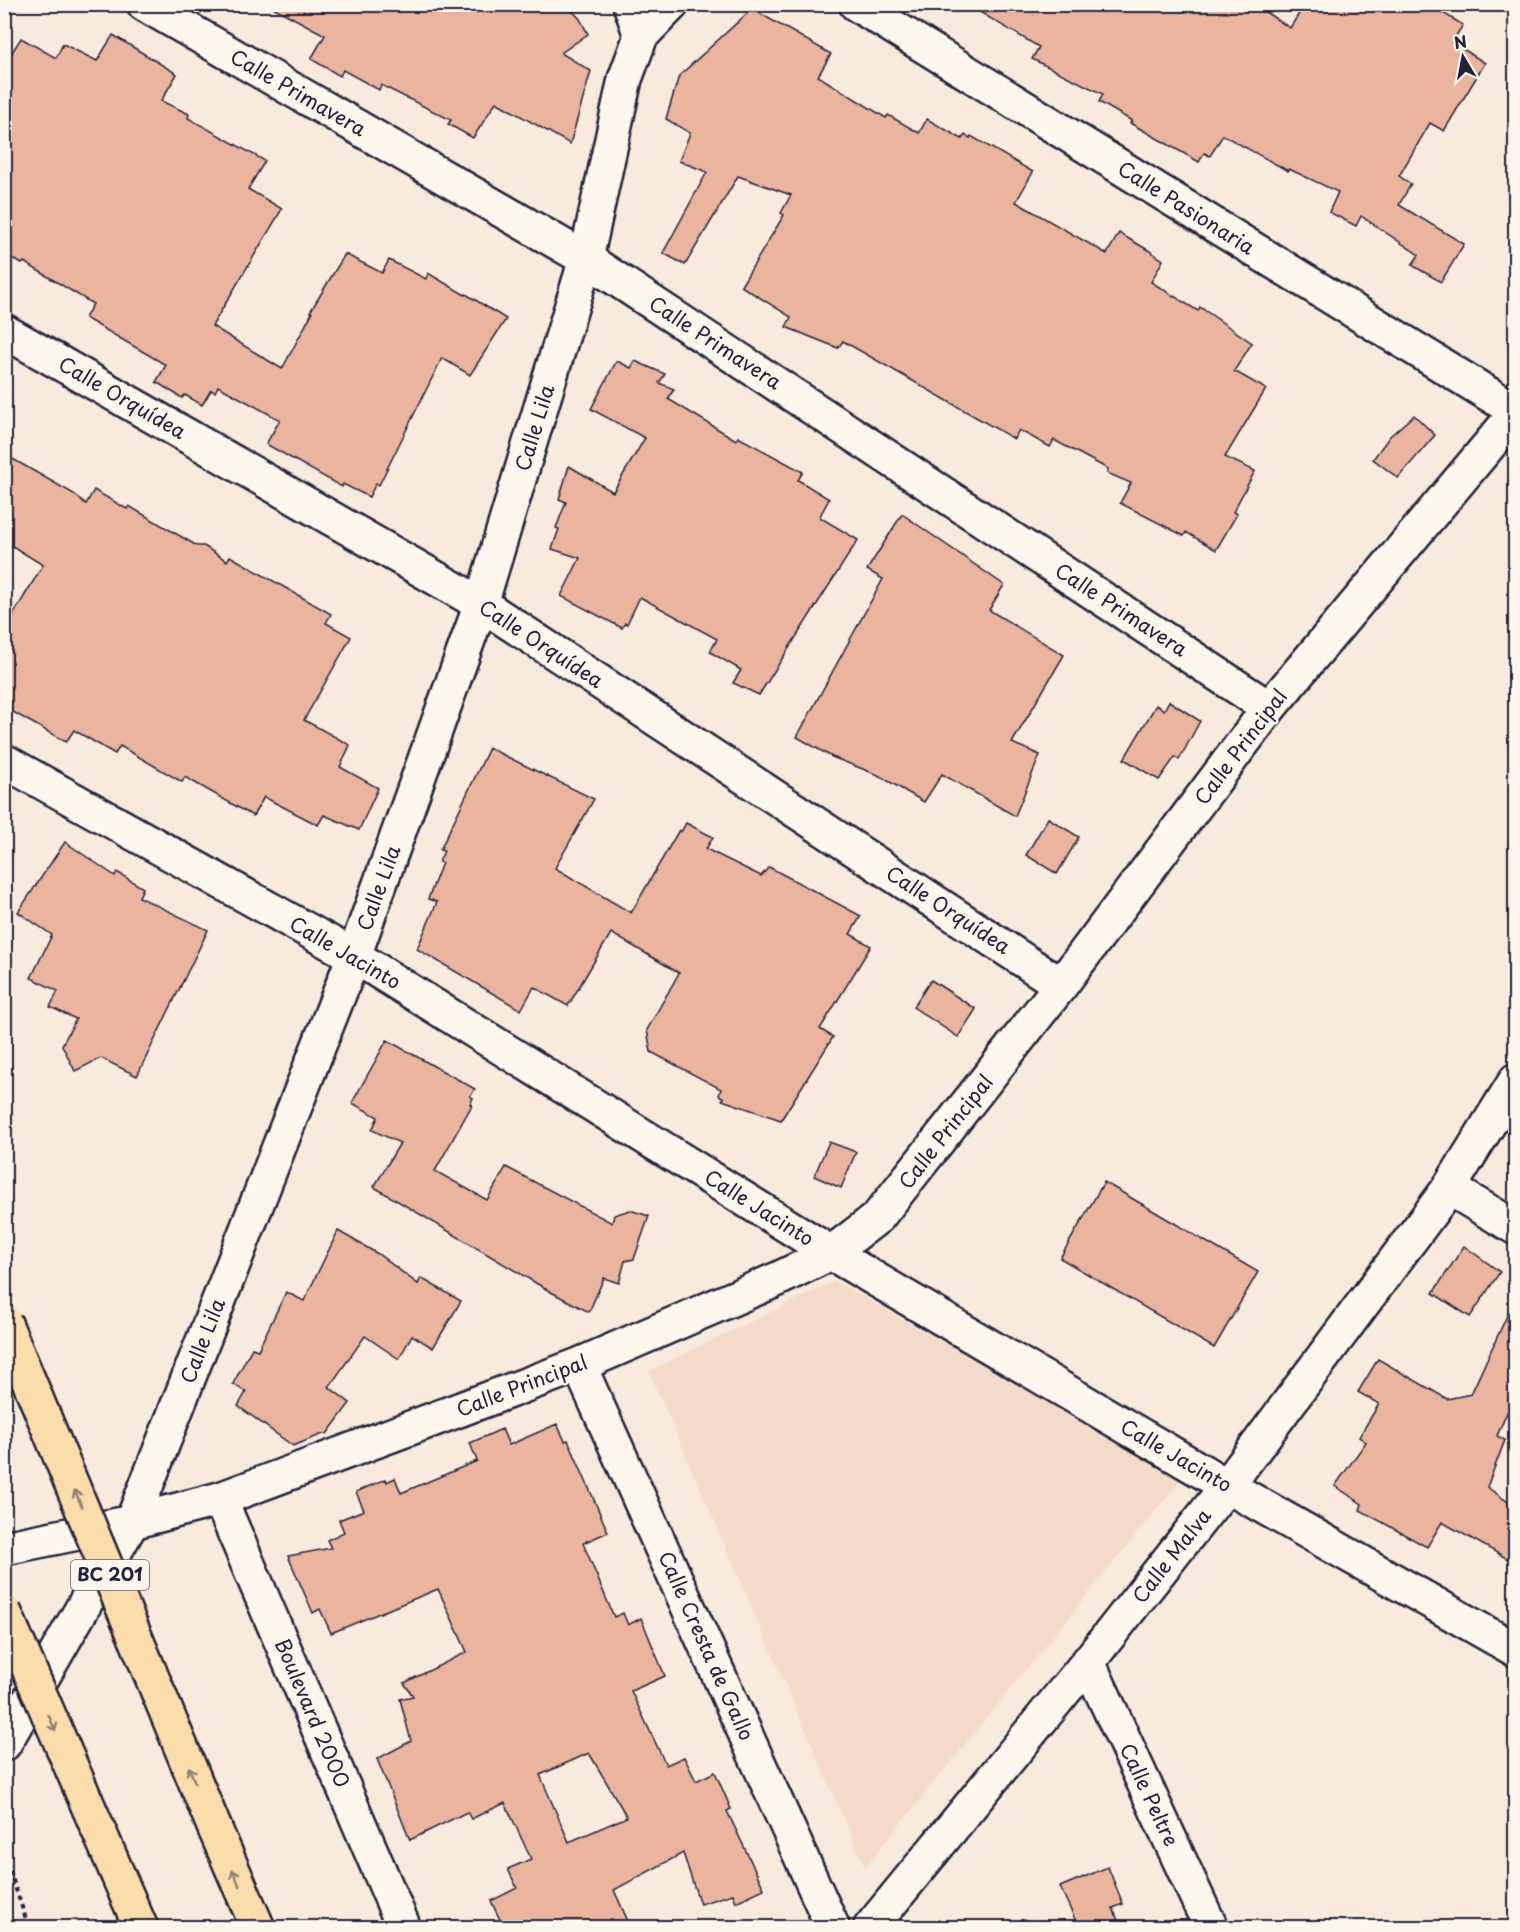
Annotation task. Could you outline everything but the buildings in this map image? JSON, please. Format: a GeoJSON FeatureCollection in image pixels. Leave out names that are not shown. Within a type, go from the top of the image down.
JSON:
{"type":"FeatureCollection","features":[{"type":"Feature","properties":{"kind":"highway","name":"BC 201"},"geometry":{"type":"LineString","coordinates":[[4,1321],[258,1928]]}},
{"type":"Feature","properties":{"kind":"highway"},"geometry":{"type":"LineString","coordinates":[[4,1611],[141,1928]]}},
{"type":"Feature","properties":{"kind":"street","name":"Calle Primavera"},"geometry":{"type":"LineString","coordinates":[[144,4],[586,259],[1269,708]]}},
{"type":"Feature","properties":{"kind":"street"},"geometry":{"type":"LineString","coordinates":[[630,4],[641,36]]}},
{"type":"Feature","properties":{"kind":"street","name":"Calle Lila"},"geometry":{"type":"LineString","coordinates":[[4,1744],[132,1522],[354,956],[482,604],[586,259],[625,80],[641,36],[672,4]]}},
{"type":"Feature","properties":{"kind":"street","name":"Calle Pasionaria"},"geometry":{"type":"LineString","coordinates":[[856,4],[1515,412]]}},
{"type":"Feature","properties":{"kind":"street","name":"Calle Orquídea"},"geometry":{"type":"LineString","coordinates":[[4,330],[482,604],[1061,985]]}},
{"type":"Feature","properties":{"kind":"street","name":"Calle Principal"},"geometry":{"type":"LineString","coordinates":[[4,1548],[132,1522],[220,1499],[579,1365],[778,1279],[831,1253],[878,1217],[1061,985],[1269,708],[1515,412]]}},
{"type":"Feature","properties":{"kind":"street","name":"Calle Jacinto"},"geometry":{"type":"LineString","coordinates":[[4,761],[354,956],[831,1253],[1227,1486],[1515,1650]]}},
{"type":"Feature","properties":{"kind":"street","name":"Calle Malva"},"geometry":{"type":"LineString","coordinates":[[870,1928],[1088,1662],[1227,1486],[1449,1188],[1515,1080]]}},
{"type":"Feature","properties":{"kind":"street"},"geometry":{"type":"LineString","coordinates":[[1449,1188],[1515,1228]]}},
{"type":"Feature","properties":{"kind":"street","name":"Calle Cresta de Gallo"},"geometry":{"type":"LineString","coordinates":[[579,1365],[833,1928]]}},
{"type":"Feature","properties":{"kind":"street","name":"Boulevard 2000"},"geometry":{"type":"LineString","coordinates":[[220,1499],[404,1928]]}},
{"type":"Feature","properties":{"kind":"street","name":"Calle Peltre"},"geometry":{"type":"LineString","coordinates":[[1088,1662],[1211,1928]]}},
{"type":"Feature","properties":{"kind":"path"},"geometry":{"type":"LineString","coordinates":[[4,1854],[29,1928]]}},
{"type":"Feature","properties":{"kind":"shaded area"},"geometry":{"type":"Polygon","coordinates":[[[835,1281],[1183,1477],[865,1867],[649,1371],[835,1281]]]}}]}
